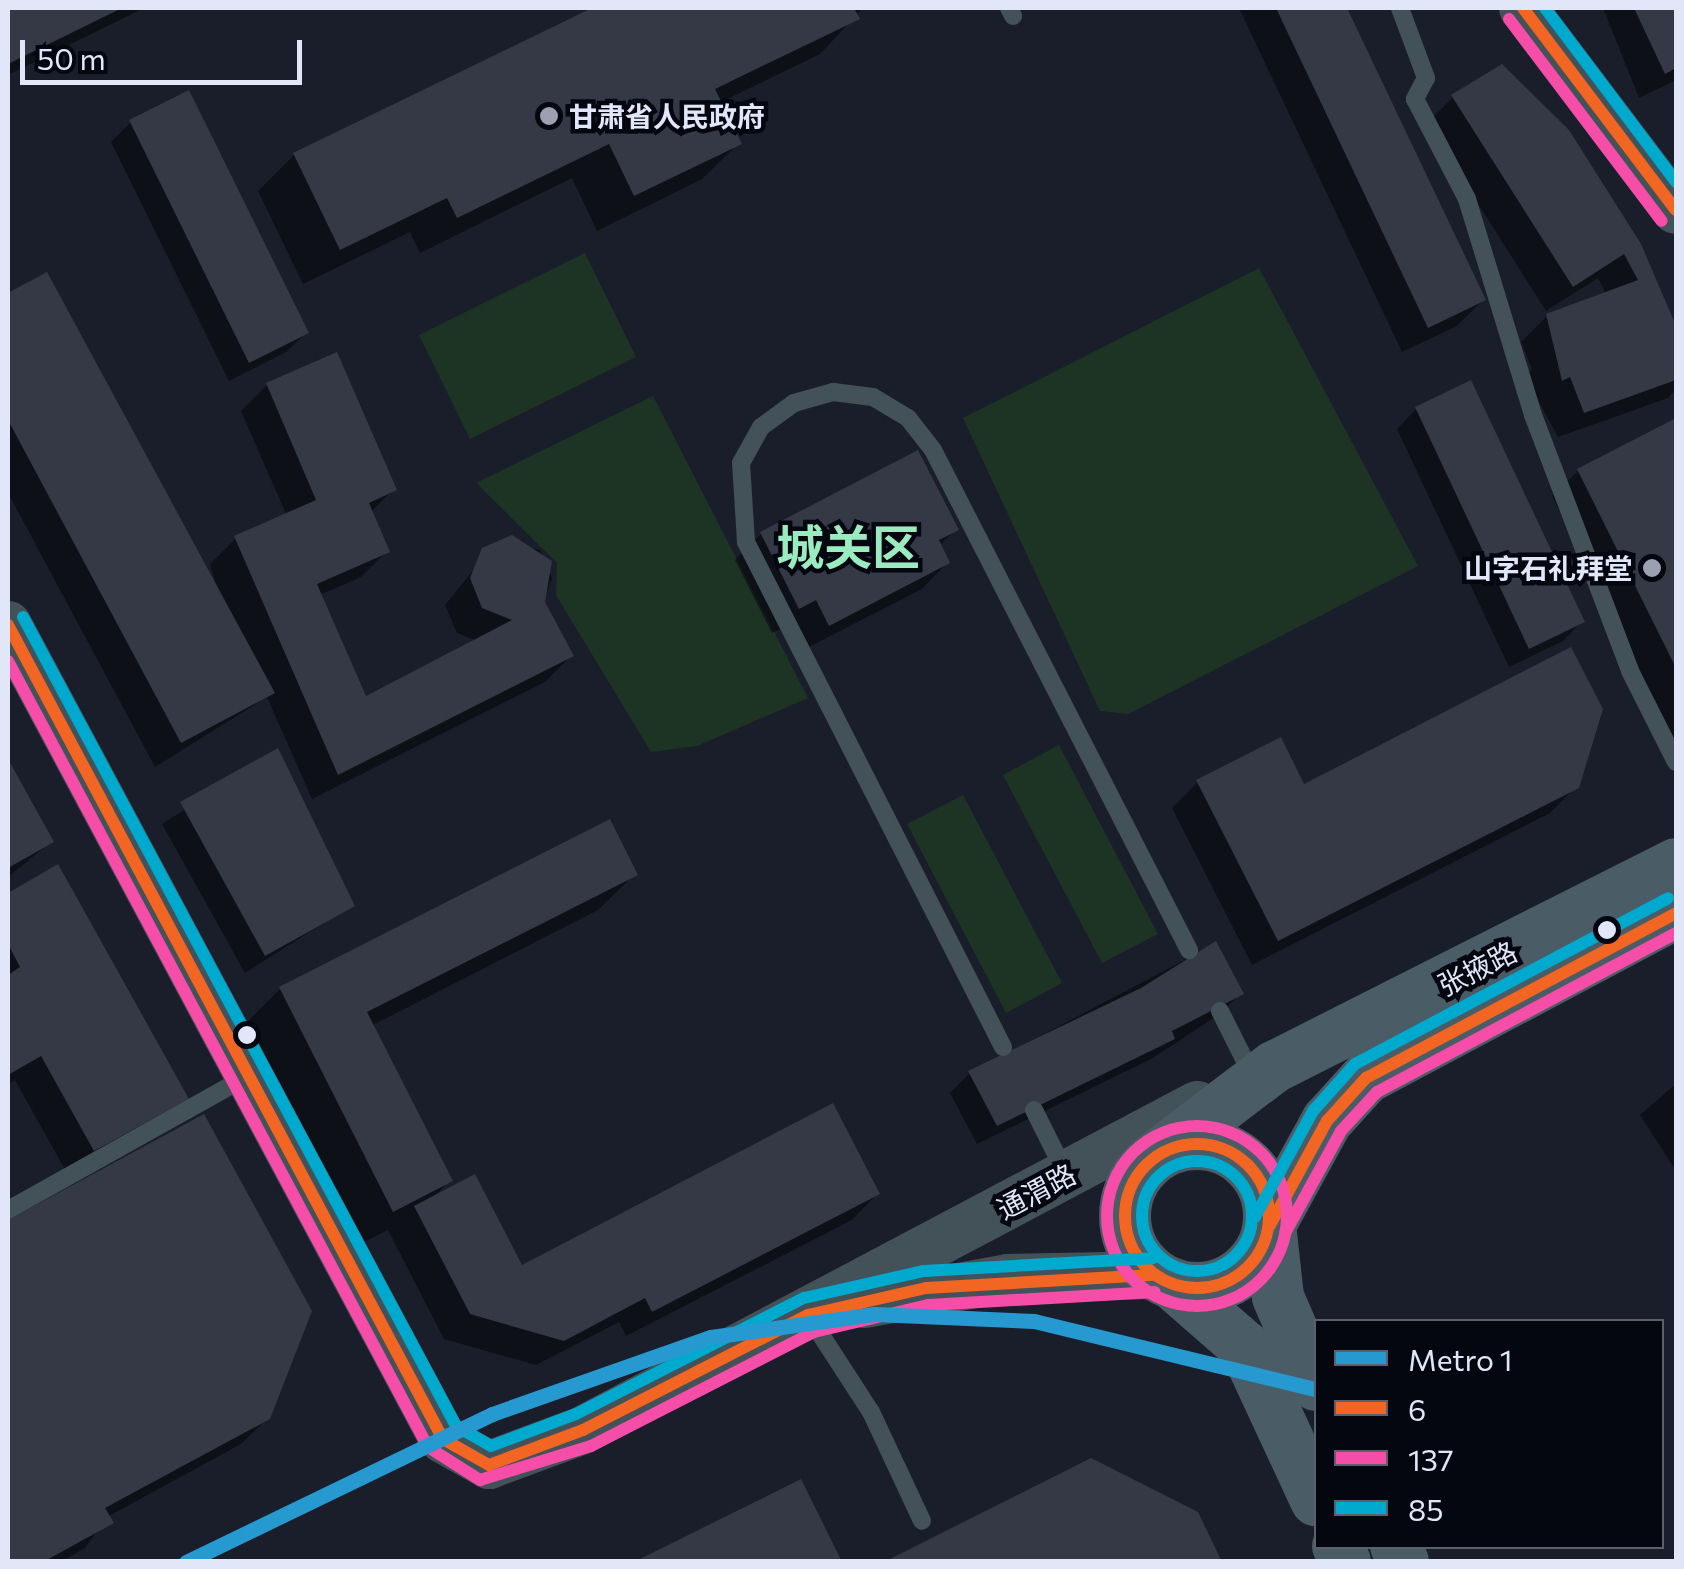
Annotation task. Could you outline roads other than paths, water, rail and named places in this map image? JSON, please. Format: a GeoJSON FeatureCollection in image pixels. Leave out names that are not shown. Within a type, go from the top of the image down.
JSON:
{"type":"FeatureCollection","features":[{"type":"Feature","properties":{"kind":"main road","name":"张掖路"},"geometry":{"type":"LineString","coordinates":[[1158,1155],[1263,1071],[1676,864]]}},
{"type":"Feature","properties":{"kind":"main road"},"geometry":{"type":"LineString","coordinates":[[1164,1280],[1237,1277],[1327,1122],[1366,1078],[1676,912]]}},
{"type":"Feature","properties":{"kind":"main road"},"geometry":{"type":"LineString","coordinates":[[1314,1380],[1278,1297],[1270,1224],[1260,1180],[1226,1149],[1203,1144],[1158,1155],[1132,1184],[1125,1214],[1130,1244],[1164,1280],[1244,1347],[1314,1496]]}},
{"type":"Feature","properties":{"kind":"street"},"geometry":{"type":"LineString","coordinates":[[1523,8],[1590,83],[1676,210]]}},
{"type":"Feature","properties":{"kind":"street","name":"通渭路"},"geometry":{"type":"LineString","coordinates":[[15,655],[249,1076],[443,1438],[489,1465],[583,1430],[1263,1071]]}},
{"type":"Feature","properties":{"kind":"street"},"geometry":{"type":"LineString","coordinates":[[1050,1183],[1158,1155]]}},
{"type":"Feature","properties":{"kind":"street"},"geometry":{"type":"LineString","coordinates":[[808,1314],[926,1288],[1164,1280]]}},
{"type":"Feature","properties":{"kind":"lane"},"geometry":{"type":"LineString","coordinates":[[1400,8],[1426,78],[1415,99],[1467,200],[1533,415],[1630,671],[1676,762]]}},
{"type":"Feature","properties":{"kind":"lane"},"geometry":{"type":"LineString","coordinates":[[1003,1047],[746,542],[741,463],[761,428],[794,403],[833,392],[873,397],[908,418],[933,450],[1189,950]]}},
{"type":"Feature","properties":{"kind":"lane"},"geometry":{"type":"LineString","coordinates":[[1220,1011],[1263,1071]]}},
{"type":"Feature","properties":{"kind":"lane"},"geometry":{"type":"LineString","coordinates":[[8,1210],[249,1076]]}},
{"type":"Feature","properties":{"kind":"lane"},"geometry":{"type":"LineString","coordinates":[[1034,1110],[1050,1183]]}},
{"type":"Feature","properties":{"kind":"lane"},"geometry":{"type":"LineString","coordinates":[[808,1314],[871,1412],[922,1521]]}},
{"type":"Feature","properties":{"kind":"metro line","name":"1"},"geometry":{"type":"LineString","coordinates":[[186,1562],[492,1414],[711,1337],[875,1314],[1034,1321],[1314,1389]]}},
{"type":"Feature","properties":{"kind":"place","name":"甘肃省人民政府"},"geometry":{"type":"Point","coordinates":[549,116]}},
{"type":"Feature","properties":{"kind":"place","name":"山字石礼拜堂"},"geometry":{"type":"Point","coordinates":[1652,568]}},
{"type":"Feature","properties":{"kind":"district","name":"城关区"},"geometry":{"type":"Point","coordinates":[848,546]}}]}
